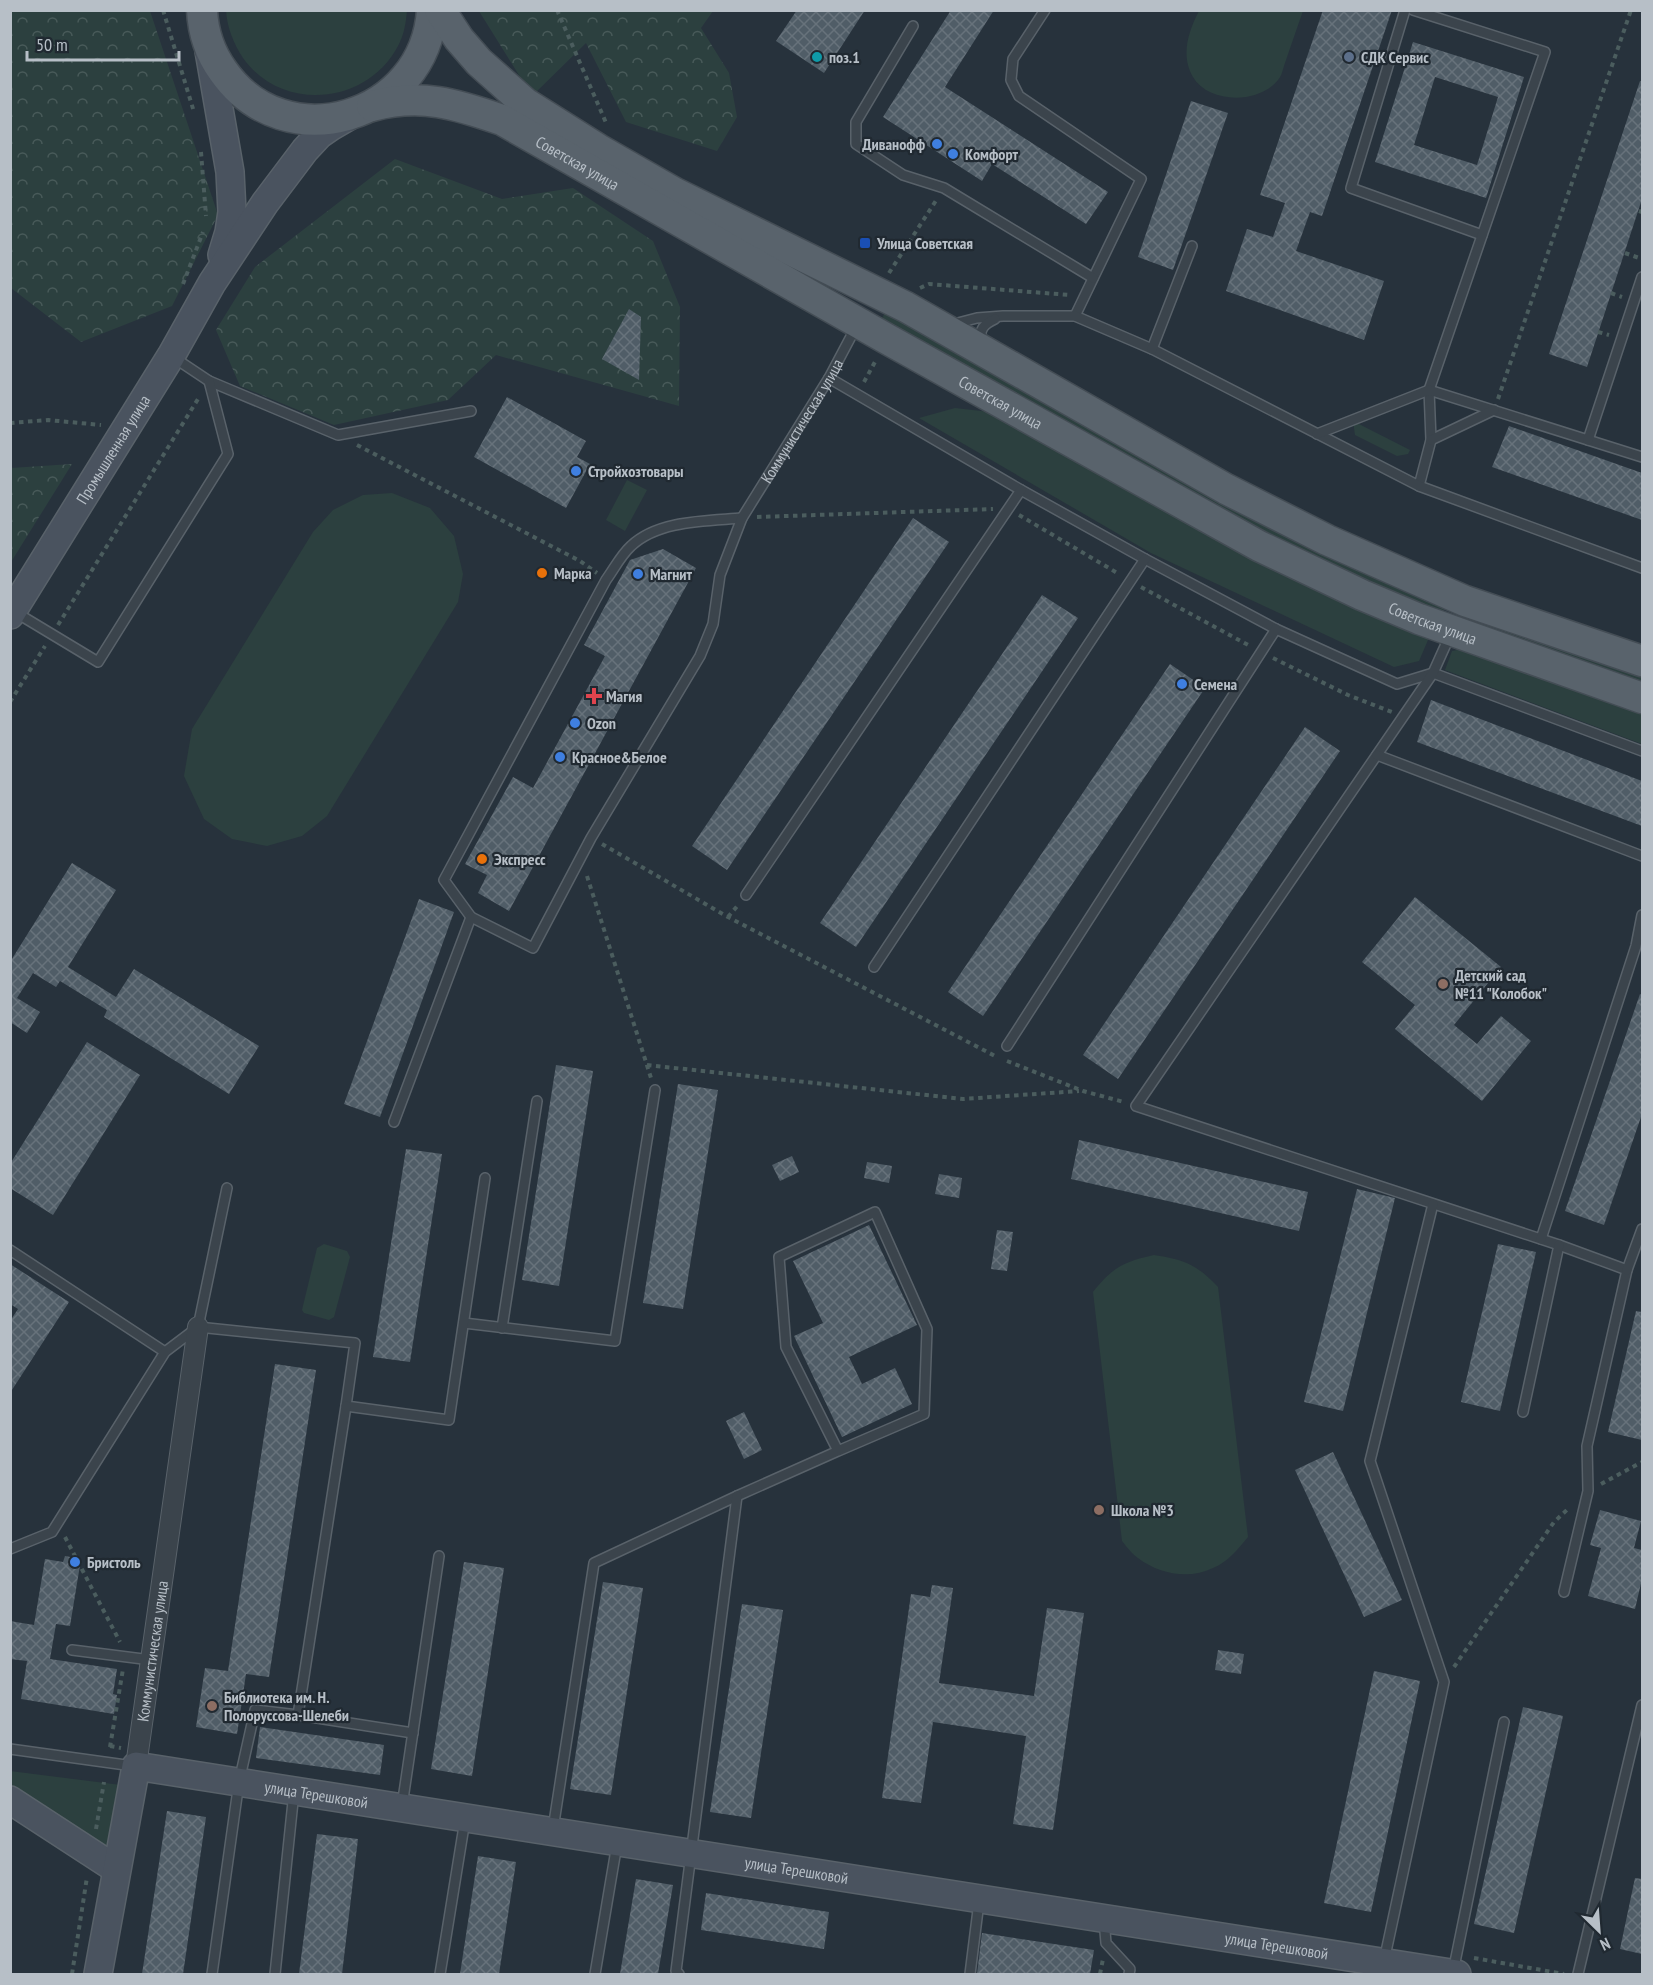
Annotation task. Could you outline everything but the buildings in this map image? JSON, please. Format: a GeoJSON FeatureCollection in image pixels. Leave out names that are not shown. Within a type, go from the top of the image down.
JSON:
{"type":"FeatureCollection","features":[{"type":"Feature","properties":{"kind":"main road","name":"Советская улица"},"geometry":{"type":"LineString","coordinates":[[202,10],[207,40],[216,61],[229,80],[246,96],[265,108],[288,117],[309,120],[331,119],[391,101],[435,100],[599,151]]}},
{"type":"Feature","properties":{"kind":"main road"},"geometry":{"type":"LineString","coordinates":[[362,110],[391,93],[407,76],[420,56],[428,35],[432,10]]}},
{"type":"Feature","properties":{"kind":"main road","name":"Советская улица"},"geometry":{"type":"LineString","coordinates":[[440,10],[478,62],[525,103],[599,151],[669,203],[858,323],[1259,546],[1362,595],[1452,631],[1642,698]]}},
{"type":"Feature","properties":{"kind":"main road","name":"Советская улица"},"geometry":{"type":"LineString","coordinates":[[669,203],[898,303],[1226,489],[1327,540],[1465,601],[1642,662]]}},
{"type":"Feature","properties":{"kind":"street","name":"Промышленная улица"},"geometry":{"type":"LineString","coordinates":[[207,40],[230,171],[232,212],[229,232],[212,283]]}},
{"type":"Feature","properties":{"kind":"street","name":"Промышленная улица"},"geometry":{"type":"LineString","coordinates":[[12,613],[171,356],[212,283],[265,203],[319,135],[362,110]]}},
{"type":"Feature","properties":{"kind":"street","name":"Коммунистическая улица"},"geometry":{"type":"LineString","coordinates":[[98,1974],[136,1766],[198,1327]]}},
{"type":"Feature","properties":{"kind":"street","name":"улица Терешковой"},"geometry":{"type":"LineString","coordinates":[[136,1766],[1455,1974]]}},
{"type":"Feature","properties":{"kind":"street"},"geometry":{"type":"LineString","coordinates":[[10,1800],[93,1842],[116,1869]]}},
{"type":"Feature","properties":{"kind":"lane"},"geometry":{"type":"LineString","coordinates":[[1044,10],[1013,59],[1011,80],[1018,96],[1141,179],[1075,316]]}},
{"type":"Feature","properties":{"kind":"lane"},"geometry":{"type":"LineString","coordinates":[[1405,10],[1351,188],[1482,235]]}},
{"type":"Feature","properties":{"kind":"lane"},"geometry":{"type":"LineString","coordinates":[[1413,10],[1545,52],[1429,390],[1431,440],[1419,486]]}},
{"type":"Feature","properties":{"kind":"lane"},"geometry":{"type":"LineString","coordinates":[[913,26],[856,122],[856,144],[903,175],[944,188],[1093,278]]}},
{"type":"Feature","properties":{"kind":"lane"},"geometry":{"type":"LineString","coordinates":[[1152,350],[1192,246]]}},
{"type":"Feature","properties":{"kind":"lane"},"geometry":{"type":"LineString","coordinates":[[1588,440],[1642,277]]}},
{"type":"Feature","properties":{"kind":"lane"},"geometry":{"type":"LineString","coordinates":[[985,352],[980,341],[980,333],[984,324],[1003,315]]}},
{"type":"Feature","properties":{"kind":"lane"},"geometry":{"type":"LineString","coordinates":[[942,327],[977,318],[1003,315],[1075,316],[1152,350],[1419,486],[1642,568]]}},
{"type":"Feature","properties":{"kind":"lane","name":"Коммунистическая улица"},"geometry":{"type":"LineString","coordinates":[[471,918],[533,948],[591,838],[700,656],[713,624],[720,574],[742,518],[829,378],[858,323]]}},
{"type":"Feature","properties":{"kind":"lane"},"geometry":{"type":"LineString","coordinates":[[171,356],[209,381],[338,435],[471,411]]}},
{"type":"Feature","properties":{"kind":"lane"},"geometry":{"type":"LineString","coordinates":[[829,378],[1021,490],[1276,629],[1397,684],[1433,673],[1642,751]]}},
{"type":"Feature","properties":{"kind":"lane"},"geometry":{"type":"LineString","coordinates":[[12,613],[98,662],[228,454],[209,381]]}},
{"type":"Feature","properties":{"kind":"lane"},"geometry":{"type":"LineString","coordinates":[[1317,434],[1429,390],[1642,458]]}},
{"type":"Feature","properties":{"kind":"lane"},"geometry":{"type":"LineString","coordinates":[[1431,440],[1494,410]]}},
{"type":"Feature","properties":{"kind":"lane"},"geometry":{"type":"LineString","coordinates":[[746,895],[1021,490]]}},
{"type":"Feature","properties":{"kind":"lane"},"geometry":{"type":"LineString","coordinates":[[394,1122],[471,918],[444,880],[606,580],[631,546],[652,534],[678,523],[742,518]]}},
{"type":"Feature","properties":{"kind":"lane"},"geometry":{"type":"LineString","coordinates":[[874,967],[1145,559]]}},
{"type":"Feature","properties":{"kind":"lane"},"geometry":{"type":"LineString","coordinates":[[1007,1046],[1276,629]]}},
{"type":"Feature","properties":{"kind":"lane"},"geometry":{"type":"LineString","coordinates":[[1452,631],[1433,673],[1136,1106],[1541,1239],[1627,1270]]}},
{"type":"Feature","properties":{"kind":"lane"},"geometry":{"type":"LineString","coordinates":[[1377,755],[1642,856]]}},
{"type":"Feature","properties":{"kind":"lane"},"geometry":{"type":"LineString","coordinates":[[1541,1239],[1639,949],[1642,915]]}},
{"type":"Feature","properties":{"kind":"lane"},"geometry":{"type":"LineString","coordinates":[[464,1323],[615,1341],[655,1090]]}},
{"type":"Feature","properties":{"kind":"lane"},"geometry":{"type":"LineString","coordinates":[[502,1328],[537,1101]]}},
{"type":"Feature","properties":{"kind":"lane"},"geometry":{"type":"LineString","coordinates":[[346,1406],[449,1420],[485,1178]]}},
{"type":"Feature","properties":{"kind":"lane"},"geometry":{"type":"LineString","coordinates":[[10,1549],[52,1532],[165,1352],[198,1327],[227,1188]]}},
{"type":"Feature","properties":{"kind":"lane"},"geometry":{"type":"LineString","coordinates":[[1384,1963],[1444,1682],[1370,1461],[1433,1204]]}},
{"type":"Feature","properties":{"kind":"lane"},"geometry":{"type":"LineString","coordinates":[[552,1832],[594,1563],[737,1496],[924,1414],[927,1329],[875,1212],[779,1257],[786,1347],[838,1451]]}},
{"type":"Feature","properties":{"kind":"lane"},"geometry":{"type":"LineString","coordinates":[[1564,1592],[1588,1491],[1587,1446],[1627,1270],[1642,1229]]}},
{"type":"Feature","properties":{"kind":"lane"},"geometry":{"type":"LineString","coordinates":[[1523,1412],[1558,1245]]}},
{"type":"Feature","properties":{"kind":"lane"},"geometry":{"type":"LineString","coordinates":[[10,1250],[165,1352]]}},
{"type":"Feature","properties":{"kind":"lane"},"geometry":{"type":"LineString","coordinates":[[198,1327],[355,1343],[298,1715]]}},
{"type":"Feature","properties":{"kind":"lane"},"geometry":{"type":"LineString","coordinates":[[679,1974],[676,1971],[693,1854],[737,1496]]}},
{"type":"Feature","properties":{"kind":"lane"},"geometry":{"type":"LineString","coordinates":[[401,1808],[439,1556]]}},
{"type":"Feature","properties":{"kind":"lane"},"geometry":{"type":"LineString","coordinates":[[72,1650],[150,1660]]}},
{"type":"Feature","properties":{"kind":"lane"},"geometry":{"type":"LineString","coordinates":[[1578,1974],[1642,1705]]}},
{"type":"Feature","properties":{"kind":"lane"},"geometry":{"type":"LineString","coordinates":[[212,1974],[239,1782],[255,1710],[413,1733]]}},
{"type":"Feature","properties":{"kind":"lane"},"geometry":{"type":"LineString","coordinates":[[1455,1974],[1504,1722]]}},
{"type":"Feature","properties":{"kind":"lane"},"geometry":{"type":"LineString","coordinates":[[10,1749],[136,1766]]}},
{"type":"Feature","properties":{"kind":"lane"},"geometry":{"type":"LineString","coordinates":[[275,1974],[294,1791]]}},
{"type":"Feature","properties":{"kind":"lane"},"geometry":{"type":"LineString","coordinates":[[440,1974],[465,1818]]}},
{"type":"Feature","properties":{"kind":"lane"},"geometry":{"type":"LineString","coordinates":[[595,1974],[617,1842]]}},
{"type":"Feature","properties":{"kind":"lane"},"geometry":{"type":"LineString","coordinates":[[970,1974],[979,1900]]}},
{"type":"Feature","properties":{"kind":"lane"},"geometry":{"type":"LineString","coordinates":[[1103,1918],[1106,1943],[1130,1969],[1129,1974]]}},
{"type":"Feature","properties":{"kind":"path"},"geometry":{"type":"LineString","coordinates":[[163,10],[195,116]]}},
{"type":"Feature","properties":{"kind":"path"},"geometry":{"type":"LineString","coordinates":[[557,10],[599,151]]}},
{"type":"Feature","properties":{"kind":"path"},"geometry":{"type":"LineString","coordinates":[[1494,410],[1630,10]]}},
{"type":"Feature","properties":{"kind":"path"},"geometry":{"type":"LineString","coordinates":[[180,291],[207,221],[201,151]]}},
{"type":"Feature","properties":{"kind":"path"},"geometry":{"type":"LineString","coordinates":[[885,280],[944,188]]}},
{"type":"Feature","properties":{"kind":"path"},"geometry":{"type":"LineString","coordinates":[[1625,253],[1642,259]]}},
{"type":"Feature","properties":{"kind":"path"},"geometry":{"type":"LineString","coordinates":[[915,291],[929,284],[1070,296],[1093,278]]}},
{"type":"Feature","properties":{"kind":"path"},"geometry":{"type":"LineString","coordinates":[[857,394],[878,357]]}},
{"type":"Feature","properties":{"kind":"path"},"geometry":{"type":"LineString","coordinates":[[10,702],[209,381]]}},
{"type":"Feature","properties":{"kind":"path"},"geometry":{"type":"LineString","coordinates":[[96,435],[108,416]]}},
{"type":"Feature","properties":{"kind":"path"},"geometry":{"type":"LineString","coordinates":[[10,423],[48,420],[102,425]]}},
{"type":"Feature","properties":{"kind":"path"},"geometry":{"type":"LineString","coordinates":[[338,435],[580,561],[606,580]]}},
{"type":"Feature","properties":{"kind":"path"},"geometry":{"type":"LineString","coordinates":[[742,518],[1008,509],[1130,581],[1261,652],[1348,695],[1404,716]]}},
{"type":"Feature","properties":{"kind":"path"},"geometry":{"type":"LineString","coordinates":[[591,838],[728,917],[1000,1059],[1083,1091],[1136,1106]]}},
{"type":"Feature","properties":{"kind":"path"},"geometry":{"type":"LineString","coordinates":[[581,856],[647,1065],[963,1099],[1083,1091]]}},
{"type":"Feature","properties":{"kind":"path"},"geometry":{"type":"LineString","coordinates":[[1444,1682],[1554,1522],[1588,1491],[1642,1462]]}},
{"type":"Feature","properties":{"kind":"path"},"geometry":{"type":"LineString","coordinates":[[57,1523],[126,1652],[110,1748]]}},
{"type":"Feature","properties":{"kind":"path"},"geometry":{"type":"LineString","coordinates":[[72,1974],[104,1782]]}},
{"type":"Feature","properties":{"kind":"green space"},"geometry":{"type":"Polygon","coordinates":[[[226,10],[407,10],[400,42],[384,66],[366,80],[346,90],[324,95],[301,94],[279,88],[260,76],[243,58],[237,47],[229,29],[226,10]]]}},
{"type":"Feature","properties":{"kind":"green space"},"geometry":{"type":"Polygon","coordinates":[[[10,11],[150,11],[218,215],[172,306],[81,342],[11,288],[10,11]]]}},
{"type":"Feature","properties":{"kind":"green space"},"geometry":{"type":"Polygon","coordinates":[[[479,11],[713,11],[701,28],[729,73],[737,117],[717,151],[626,122],[586,43],[532,96],[479,11]]]}},
{"type":"Feature","properties":{"kind":"green space"},"geometry":{"type":"Polygon","coordinates":[[[1199,11],[1303,11],[1278,80],[1270,88],[1259,93],[1234,98],[1210,92],[1200,86],[1189,69],[1187,60],[1189,34],[1199,11]]]}},
{"type":"Feature","properties":{"kind":"green space"},"geometry":{"type":"Polygon","coordinates":[[[395,159],[502,199],[573,188],[653,241],[680,307],[679,406],[496,355],[448,400],[334,425],[240,386],[216,330],[255,267],[395,159]]]}},
{"type":"Feature","properties":{"kind":"green space"},"geometry":{"type":"Polygon","coordinates":[[[886,311],[1446,604],[1442,614],[1317,561],[881,320],[886,311]]]}},
{"type":"Feature","properties":{"kind":"green space"},"geometry":{"type":"Polygon","coordinates":[[[955,408],[999,413],[1431,633],[1419,661],[1394,667],[1151,553],[919,418],[955,408]]]}},
{"type":"Feature","properties":{"kind":"green space"},"geometry":{"type":"Polygon","coordinates":[[[1353,421],[1410,450],[1408,454],[1397,456],[1355,435],[1353,421]]]}},
{"type":"Feature","properties":{"kind":"green space"},"geometry":{"type":"Polygon","coordinates":[[[72,464],[11,562],[11,468],[72,464]]]}},
{"type":"Feature","properties":{"kind":"green space"},"geometry":{"type":"Polygon","coordinates":[[[627,480],[647,490],[625,531],[606,520],[627,480]]]}},
{"type":"Feature","properties":{"kind":"green space"},"geometry":{"type":"Polygon","coordinates":[[[392,493],[430,508],[454,536],[463,574],[458,602],[327,816],[302,836],[267,846],[232,839],[204,819],[184,776],[192,729],[313,532],[333,510],[363,495],[392,493]]]}},
{"type":"Feature","properties":{"kind":"green space"},"geometry":{"type":"Polygon","coordinates":[[[1475,613],[1642,673],[1642,687],[1470,626],[1475,613]]]}},
{"type":"Feature","properties":{"kind":"green space"},"geometry":{"type":"Polygon","coordinates":[[[1473,647],[1642,706],[1642,744],[1445,670],[1452,651],[1473,647]]]}},
{"type":"Feature","properties":{"kind":"green space"},"geometry":{"type":"Polygon","coordinates":[[[324,1244],[347,1251],[350,1257],[334,1317],[329,1320],[304,1313],[302,1310],[317,1248],[324,1244]]]}},
{"type":"Feature","properties":{"kind":"green space"},"geometry":{"type":"Polygon","coordinates":[[[1154,1255],[1189,1264],[1218,1287],[1248,1537],[1223,1562],[1204,1572],[1194,1574],[1174,1574],[1146,1564],[1122,1541],[1093,1292],[1119,1267],[1154,1255]]]}},
{"type":"Feature","properties":{"kind":"green space"},"geometry":{"type":"Polygon","coordinates":[[[10,1771],[121,1785],[107,1851],[11,1788],[10,1771]]]}},
{"type":"Feature","properties":{"kind":"place","name":"поз.1"},"geometry":{"type":"Point","coordinates":[817,57]}},
{"type":"Feature","properties":{"kind":"place","name":"СДК Сервис"},"geometry":{"type":"Point","coordinates":[1349,57]}},
{"type":"Feature","properties":{"kind":"place","name":"Диванофф"},"geometry":{"type":"Point","coordinates":[937,144]}},
{"type":"Feature","properties":{"kind":"place","name":"Комфорт"},"geometry":{"type":"Point","coordinates":[953,154]}},
{"type":"Feature","properties":{"kind":"place","name":"Улица Советская"},"geometry":{"type":"Point","coordinates":[865,243]}},
{"type":"Feature","properties":{"kind":"place","name":"Стройхозтовары"},"geometry":{"type":"Point","coordinates":[576,471]}},
{"type":"Feature","properties":{"kind":"place","name":"Марка"},"geometry":{"type":"Point","coordinates":[542,573]}},
{"type":"Feature","properties":{"kind":"place","name":"Магнит"},"geometry":{"type":"Point","coordinates":[638,574]}},
{"type":"Feature","properties":{"kind":"place","name":"Семена"},"geometry":{"type":"Point","coordinates":[1182,684]}},
{"type":"Feature","properties":{"kind":"place","name":"Магия"},"geometry":{"type":"Point","coordinates":[594,696]}},
{"type":"Feature","properties":{"kind":"place","name":"Ozon"},"geometry":{"type":"Point","coordinates":[575,723]}},
{"type":"Feature","properties":{"kind":"place","name":"Красное&Белое"},"geometry":{"type":"Point","coordinates":[560,757]}},
{"type":"Feature","properties":{"kind":"place","name":"Экспресс"},"geometry":{"type":"Point","coordinates":[482,859]}},
{"type":"Feature","properties":{"kind":"place","name":"Детский сад №11 \"Колобок\""},"geometry":{"type":"Point","coordinates":[1443,984]}},
{"type":"Feature","properties":{"kind":"place","name":"Школа №3"},"geometry":{"type":"Point","coordinates":[1099,1510]}},
{"type":"Feature","properties":{"kind":"place","name":"Бристоль"},"geometry":{"type":"Point","coordinates":[75,1562]}},
{"type":"Feature","properties":{"kind":"place","name":"Библиотека им. Н. Полоруссова-Шелеби"},"geometry":{"type":"Point","coordinates":[212,1706]}}]}
